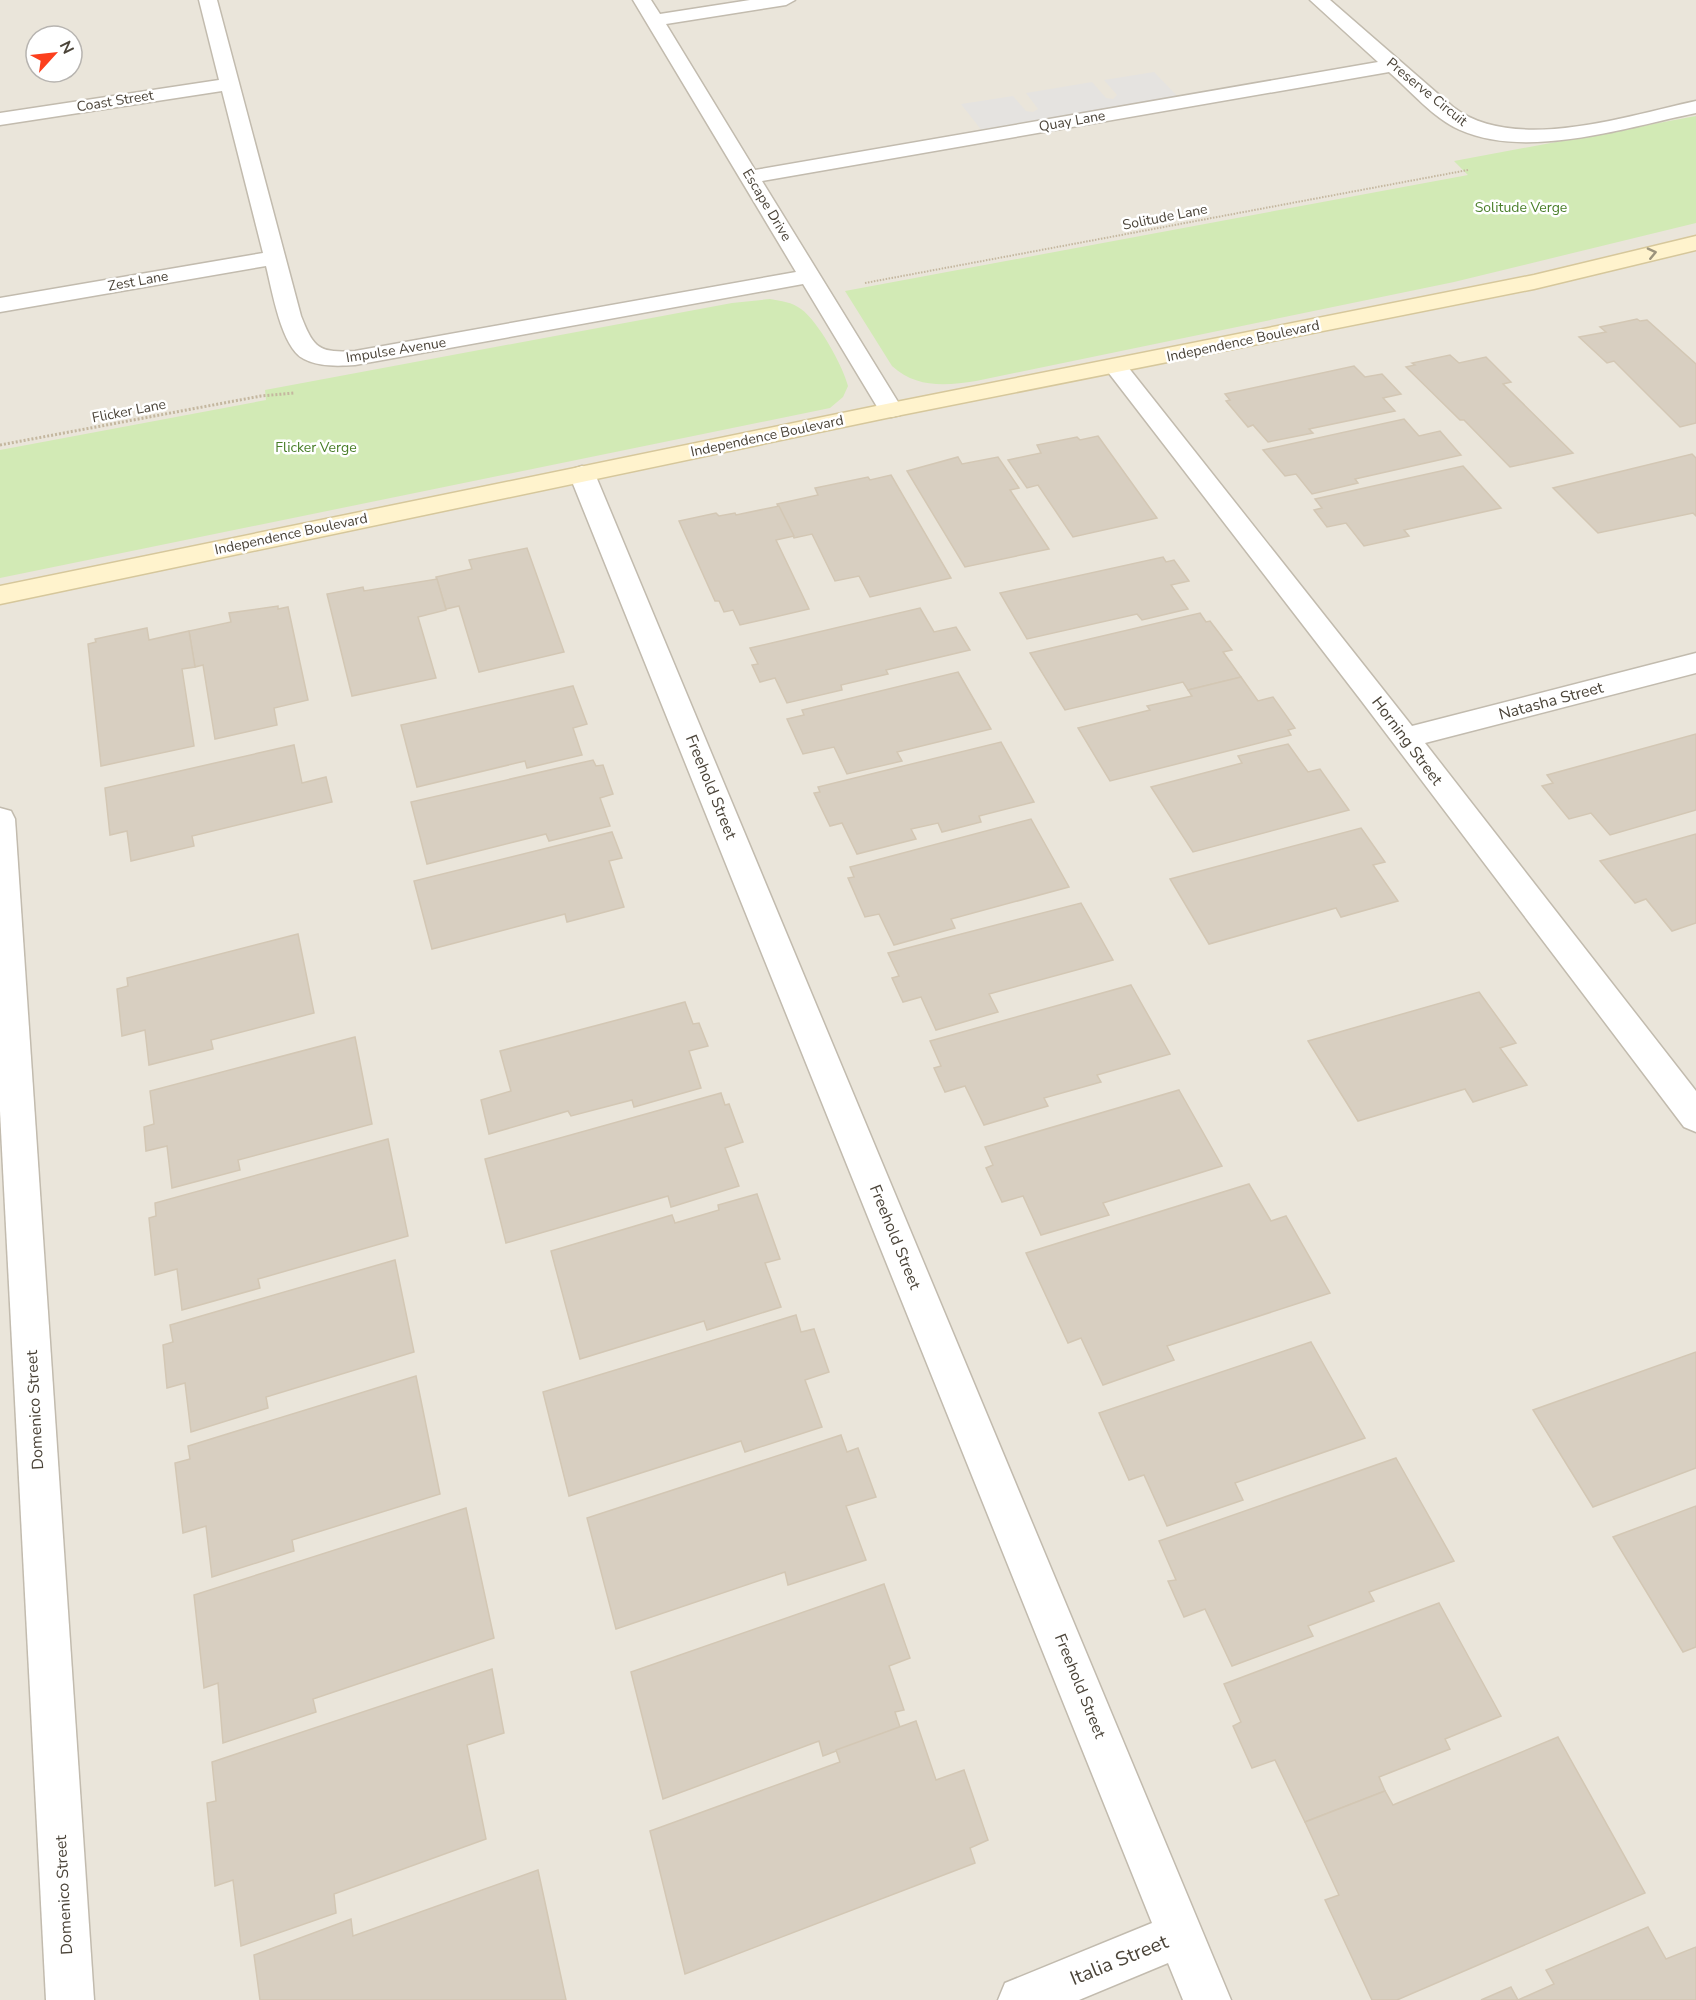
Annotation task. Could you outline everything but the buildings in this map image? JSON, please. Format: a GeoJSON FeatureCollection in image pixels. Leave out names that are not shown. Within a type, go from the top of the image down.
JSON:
{"type":"FeatureCollection","features":[{"type":"Feature","properties":{"kind":"street","name":"Impulse Avenue"},"geometry":{"type":"LineString","coordinates":[[208,0],[290,316],[299,339],[311,354],[336,359],[404,351],[810,276]]}},
{"type":"Feature","properties":{"kind":"street","name":"Escape Drive"},"geometry":{"type":"LineString","coordinates":[[642,0],[891,411]]}},
{"type":"Feature","properties":{"kind":"street"},"geometry":{"type":"LineString","coordinates":[[655,20],[786,0]]}},
{"type":"Feature","properties":{"kind":"street","name":"Preserve Circuit"},"geometry":{"type":"LineString","coordinates":[[1319,0],[1467,126],[1504,136],[1545,135],[1696,107]]}},
{"type":"Feature","properties":{"kind":"street","name":"Quay Lane"},"geometry":{"type":"LineString","coordinates":[[750,177],[1394,65]]}},
{"type":"Feature","properties":{"kind":"street","name":"Coast Street"},"geometry":{"type":"LineString","coordinates":[[0,118],[230,84]]}},
{"type":"Feature","properties":{"kind":"street","name":"Independence Boulevard"},"geometry":{"type":"LineString","coordinates":[[0,594],[1534,282],[1696,243]]}},
{"type":"Feature","properties":{"kind":"street","name":"Zest Lane"},"geometry":{"type":"LineString","coordinates":[[0,305],[275,258]]}},
{"type":"Feature","properties":{"kind":"street","name":"Independence Boulevard"},"geometry":{"type":"LineString","coordinates":[[1534,282],[1696,266]]}},
{"type":"Feature","properties":{"kind":"street","name":"Horning Street"},"geometry":{"type":"LineString","coordinates":[[1116,368],[1405,738],[1696,1117]]}},
{"type":"Feature","properties":{"kind":"street","name":"Freehold Street"},"geometry":{"type":"LineString","coordinates":[[582,474],[1182,1934],[1207,2000]]}},
{"type":"Feature","properties":{"kind":"street","name":"Natasha Street"},"geometry":{"type":"LineString","coordinates":[[1405,738],[1696,663]]}},
{"type":"Feature","properties":{"kind":"street","name":"Domenico Street"},"geometry":{"type":"LineString","coordinates":[[0,819],[70,2000]]}},
{"type":"Feature","properties":{"kind":"street","name":"Italia Street"},"geometry":{"type":"LineString","coordinates":[[1022,2000],[1182,1934]]}},
{"type":"Feature","properties":{"kind":"path","name":"Solitude Lane"},"geometry":{"type":"LineString","coordinates":[[864,283],[1469,170]]}},
{"type":"Feature","properties":{"kind":"path","name":"Flicker Lane"},"geometry":{"type":"LineString","coordinates":[[0,445],[261,396]]}},
{"type":"Feature","properties":{"kind":"shaded area"},"geometry":{"type":"Polygon","coordinates":[[[0,0],[1696,0],[1696,2000],[0,2000],[0,0]]]}},
{"type":"Feature","properties":{"kind":"shaded area"},"geometry":{"type":"Polygon","coordinates":[[[1154,72],[1183,102],[986,136],[961,104],[1013,96],[1026,111],[1033,112],[1038,109],[1026,93],[1092,82],[1106,98],[1113,99],[1117,95],[1104,80],[1154,72]]]}},
{"type":"Feature","properties":{"kind":"green space","name":"Solitude Verge"},"geometry":{"type":"Polygon","coordinates":[[[1696,116],[1696,223],[1454,282],[976,381],[931,384],[901,373],[892,366],[845,291],[1468,175],[1454,161],[1696,116]]]}},
{"type":"Feature","properties":{"kind":"green space","name":"Flicker Verge"},"geometry":{"type":"Polygon","coordinates":[[[770,299],[790,303],[808,315],[835,356],[848,386],[843,397],[830,408],[0,578],[0,450],[266,400],[265,390],[732,303],[770,299]]]}}]}
